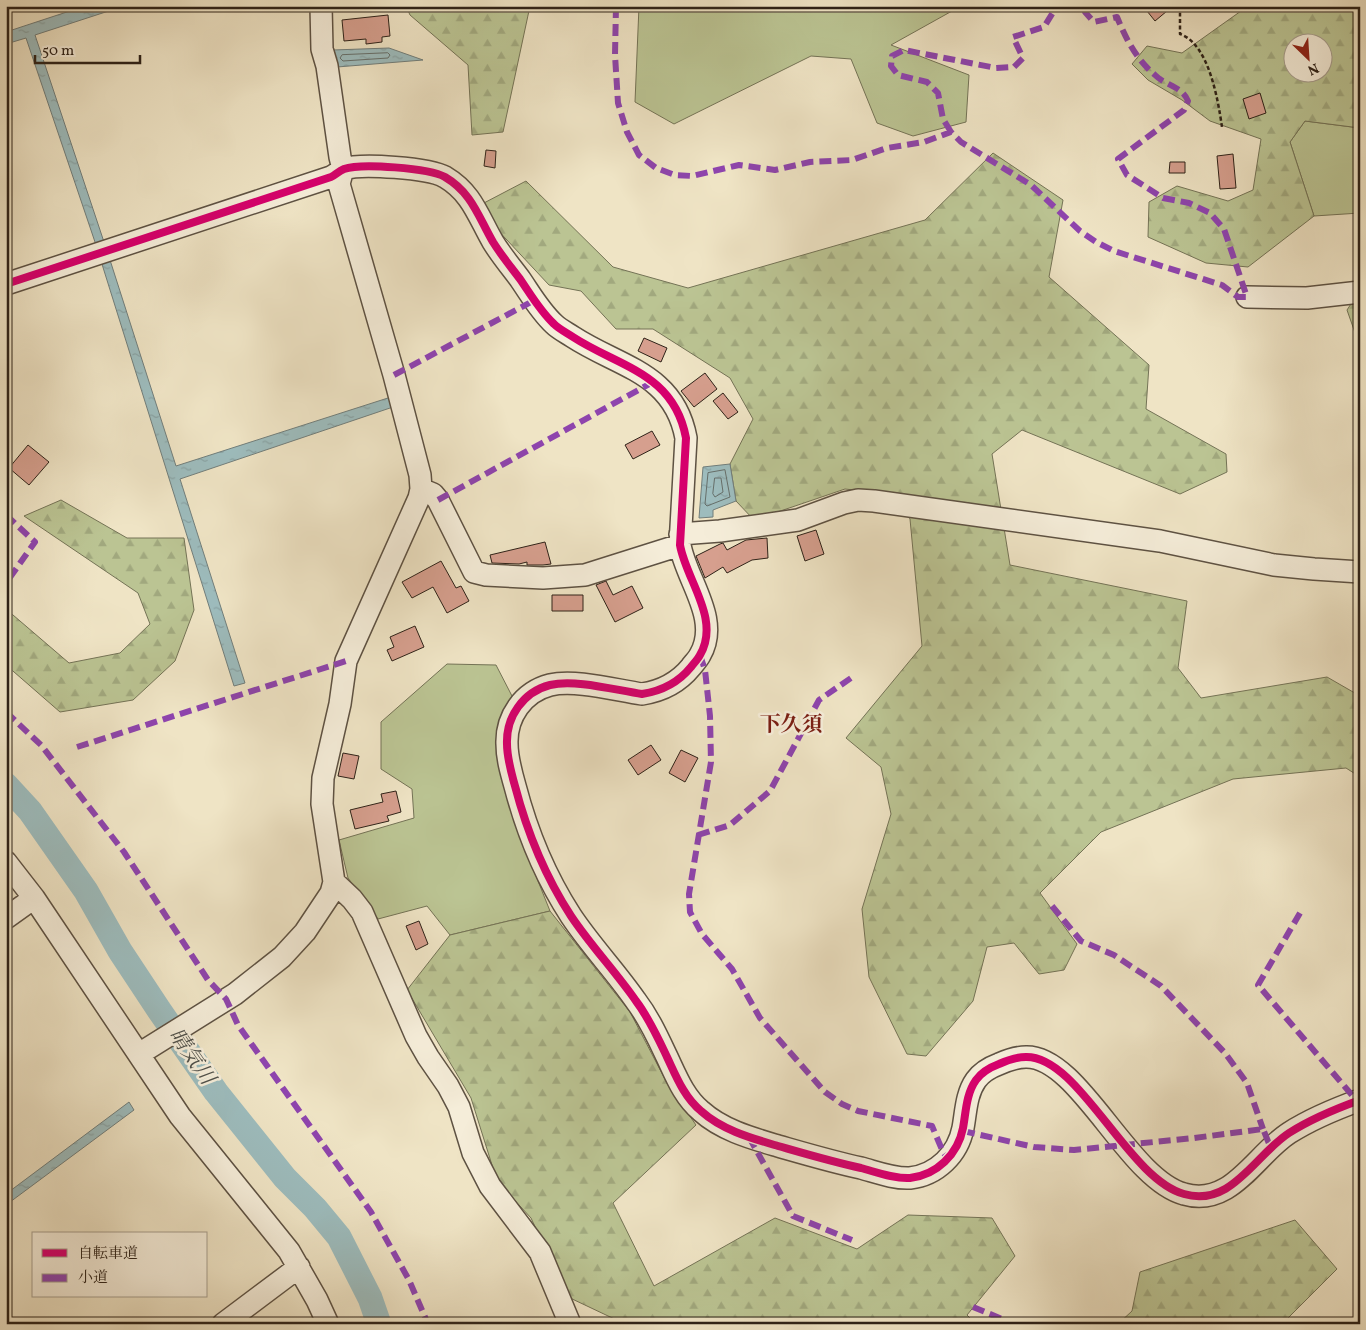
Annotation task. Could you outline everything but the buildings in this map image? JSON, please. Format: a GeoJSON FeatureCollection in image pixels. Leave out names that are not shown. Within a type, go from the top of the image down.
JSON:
{"type":"FeatureCollection","features":[{"type":"Feature","properties":{"kind":"street"},"geometry":{"type":"LineString","coordinates":[[139,1054],[236,994],[282,957],[305,932],[331,892],[334,882],[322,804],[323,778],[340,704],[346,661],[419,498],[421,489],[420,475],[394,375],[339,184],[344,169],[340,157],[322,49],[321,6]]}},
{"type":"Feature","properties":{"kind":"street"},"geometry":{"type":"LineString","coordinates":[[6,284],[331,177],[344,169],[368,167],[422,170],[443,176],[461,188],[473,203],[494,244],[533,301],[555,325],[582,343],[631,367],[653,382],[671,402],[683,424],[686,438],[680,540],[682,558],[702,606],[706,624],[705,642],[700,655],[685,675],[670,686],[659,691],[642,694],[570,683],[542,688],[531,694],[521,703],[513,715],[508,728],[506,742],[508,758],[524,820],[546,873],[572,917],[637,1002],[654,1029],[682,1088],[699,1110],[723,1126],[749,1137],[823,1159],[891,1176],[910,1178],[928,1173],[938,1167],[957,1146],[963,1131],[967,1101],[976,1080],[990,1068],[1011,1059],[1029,1056],[1047,1062],[1067,1077],[1148,1171],[1165,1186],[1185,1195],[1204,1196],[1218,1194],[1234,1185],[1270,1146],[1290,1132],[1325,1113],[1360,1100]]}},
{"type":"Feature","properties":{"kind":"street"},"geometry":{"type":"LineString","coordinates":[[1248,297],[1307,298],[1360,292]]}},
{"type":"Feature","properties":{"kind":"street"},"geometry":{"type":"LineString","coordinates":[[421,489],[433,494],[438,500],[474,572],[486,575],[543,578],[585,575],[680,540],[720,531],[798,520],[844,503],[858,500],[1160,541],[1274,565],[1360,572]]}},
{"type":"Feature","properties":{"kind":"street"},"geometry":{"type":"LineString","coordinates":[[6,862],[34,898],[180,1116],[289,1251],[328,1324]]}},
{"type":"Feature","properties":{"kind":"street"},"geometry":{"type":"LineString","coordinates":[[334,882],[352,899],[362,912],[416,1036],[459,1107],[473,1152],[490,1186],[540,1252],[570,1324]]}},
{"type":"Feature","properties":{"kind":"street"},"geometry":{"type":"LineString","coordinates":[[6,918],[34,898]]}},
{"type":"Feature","properties":{"kind":"street"},"geometry":{"type":"LineString","coordinates":[[223,1324],[299,1267]]}},
{"type":"Feature","properties":{"kind":"path"},"geometry":{"type":"LineString","coordinates":[[1180,6],[1180,34],[1189,37],[1207,65],[1218,96],[1222,127]]}},
{"type":"Feature","properties":{"kind":"green space"},"geometry":{"type":"Polygon","coordinates":[[[406,6],[530,6],[503,132],[472,135],[468,65],[410,15],[406,6]]]}},
{"type":"Feature","properties":{"kind":"green space"},"geometry":{"type":"Polygon","coordinates":[[[639,6],[961,6],[891,45],[969,75],[966,122],[913,136],[877,123],[851,59],[811,56],[674,124],[635,102],[639,6]]]}},
{"type":"Feature","properties":{"kind":"green space"},"geometry":{"type":"Polygon","coordinates":[[[1248,6],[1360,6],[1360,128],[1305,121],[1290,142],[1314,216],[1248,267],[1206,263],[1148,237],[1149,202],[1177,186],[1228,201],[1253,190],[1261,139],[1210,121],[1182,100],[1148,80],[1132,64],[1147,46],[1182,53],[1248,6]]]}},
{"type":"Feature","properties":{"kind":"green space"},"geometry":{"type":"Polygon","coordinates":[[[1305,121],[1360,128],[1360,213],[1314,216],[1290,142],[1305,121]]]}},
{"type":"Feature","properties":{"kind":"green space"},"geometry":{"type":"Polygon","coordinates":[[[993,153],[1063,200],[1049,277],[1149,365],[1146,409],[1226,454],[1227,472],[1180,494],[1022,430],[992,454],[1010,565],[1187,601],[1178,668],[1201,698],[1327,677],[1360,696],[1360,777],[1346,768],[1233,779],[1101,832],[1040,893],[1077,944],[1064,970],[1039,974],[1014,943],[987,947],[973,1001],[926,1056],[907,1054],[869,977],[862,909],[891,814],[881,767],[846,738],[922,646],[910,519],[898,495],[845,489],[754,520],[736,501],[730,464],[753,419],[730,378],[653,329],[616,329],[581,291],[549,285],[492,224],[482,204],[526,181],[613,267],[688,288],[925,220],[993,153]]]}},
{"type":"Feature","properties":{"kind":"green space"},"geometry":{"type":"Polygon","coordinates":[[[1360,290],[1360,347],[1347,310],[1360,290]]]}},
{"type":"Feature","properties":{"kind":"green space"},"geometry":{"type":"Polygon","coordinates":[[[61,500],[127,538],[184,538],[194,610],[175,661],[133,700],[60,712],[6,665],[6,609],[69,663],[120,653],[150,624],[138,593],[24,516],[61,500]]]}},
{"type":"Feature","properties":{"kind":"green space"},"geometry":{"type":"Polygon","coordinates":[[[447,664],[496,665],[512,696],[498,742],[516,826],[550,911],[450,935],[427,906],[378,919],[348,878],[339,840],[414,818],[412,789],[381,769],[381,722],[447,664]]]}},
{"type":"Feature","properties":{"kind":"green space"},"geometry":{"type":"Polygon","coordinates":[[[550,911],[630,1012],[667,1083],[696,1125],[613,1203],[654,1286],[775,1218],[857,1249],[908,1215],[992,1218],[1015,1256],[967,1315],[976,1324],[625,1324],[568,1297],[531,1218],[497,1181],[471,1098],[407,990],[450,935],[550,911]]]}},
{"type":"Feature","properties":{"kind":"green space"},"geometry":{"type":"Polygon","coordinates":[[[1295,1220],[1337,1269],[1282,1324],[1118,1324],[1132,1311],[1140,1272],[1295,1220]]]}},
{"type":"Feature","properties":{"kind":"water"},"geometry":{"type":"Polygon","coordinates":[[[85,6],[124,6],[35,35],[104,242],[96,245],[26,38],[6,44],[6,14],[9,31],[85,6]]]}},
{"type":"Feature","properties":{"kind":"water"},"geometry":{"type":"Polygon","coordinates":[[[389,48],[423,60],[337,67],[333,50],[389,48]]]}},
{"type":"Feature","properties":{"kind":"water"},"geometry":{"type":"Polygon","coordinates":[[[110,260],[176,466],[391,397],[393,407],[180,479],[245,683],[234,686],[101,261],[110,260]]]}},
{"type":"Feature","properties":{"kind":"water"},"geometry":{"type":"Polygon","coordinates":[[[730,464],[736,501],[713,510],[713,517],[699,518],[703,467],[730,464]]]}},
{"type":"Feature","properties":{"kind":"water"},"geometry":{"type":"Polygon","coordinates":[[[129,1102],[134,1110],[6,1205],[6,1194],[129,1102]]]}},
{"type":"Feature","properties":{"kind":"waterway","name":"晴気川"},"geometry":{"type":"LineString","coordinates":[[6,785],[30,811],[86,891],[120,951],[216,1092],[285,1178],[315,1208],[339,1237],[370,1298],[379,1324]]}},
{"type":"Feature","properties":{"kind":"marked path"},"geometry":{"type":"LineString","coordinates":[[616,6],[615,55],[618,103],[627,132],[639,155],[656,168],[675,175],[692,176],[739,165],[775,170],[810,162],[852,160],[887,148],[924,142],[951,132],[961,142],[1031,185],[1080,231],[1096,242],[1114,251],[1222,285],[1238,297],[1247,297],[1224,229],[1210,213],[1189,203],[1163,198],[1127,175],[1118,159],[1184,110],[1188,101],[1182,92],[1159,79],[1142,62],[1128,41],[1117,17],[1094,22],[1085,12],[1085,6]]}},
{"type":"Feature","properties":{"kind":"marked path"},"geometry":{"type":"LineString","coordinates":[[951,132],[943,119],[938,93],[927,82],[898,75],[891,66],[892,56],[904,50],[996,68],[1014,67],[1023,58],[1013,37],[1044,27],[1057,6]]}},
{"type":"Feature","properties":{"kind":"marked path"},"geometry":{"type":"LineString","coordinates":[[394,375],[533,301]]}},
{"type":"Feature","properties":{"kind":"marked path"},"geometry":{"type":"LineString","coordinates":[[438,500],[653,382]]}},
{"type":"Feature","properties":{"kind":"marked path"},"geometry":{"type":"LineString","coordinates":[[6,515],[35,542],[6,583]]}},
{"type":"Feature","properties":{"kind":"marked path"},"geometry":{"type":"LineString","coordinates":[[700,655],[705,670],[710,716],[711,762],[689,894],[690,912],[702,934],[732,969],[760,1018],[825,1092],[842,1104],[858,1111],[932,1126],[948,1159]]}},
{"type":"Feature","properties":{"kind":"marked path"},"geometry":{"type":"LineString","coordinates":[[77,747],[346,661]]}},
{"type":"Feature","properties":{"kind":"marked path"},"geometry":{"type":"LineString","coordinates":[[698,835],[730,825],[770,791],[819,700],[851,678]]}},
{"type":"Feature","properties":{"kind":"marked path"},"geometry":{"type":"LineString","coordinates":[[6,712],[41,745],[124,852],[208,980],[226,999],[238,1025],[371,1212],[409,1280],[428,1324]]}},
{"type":"Feature","properties":{"kind":"marked path"},"geometry":{"type":"LineString","coordinates":[[1052,906],[1081,941],[1114,955],[1161,986],[1225,1053],[1247,1083],[1263,1129]]}},
{"type":"Feature","properties":{"kind":"marked path"},"geometry":{"type":"LineString","coordinates":[[1300,913],[1258,985],[1357,1101]]}},
{"type":"Feature","properties":{"kind":"marked path"},"geometry":{"type":"LineString","coordinates":[[963,1131],[1034,1147],[1074,1150],[1263,1129],[1270,1146]]}},
{"type":"Feature","properties":{"kind":"marked path"},"geometry":{"type":"LineString","coordinates":[[749,1137],[793,1216],[852,1240]]}},
{"type":"Feature","properties":{"kind":"marked path"},"geometry":{"type":"LineString","coordinates":[[973,1307],[1014,1324]]}},
{"type":"Feature","properties":{"kind":"cycle path"},"geometry":{"type":"LineString","coordinates":[[6,284],[331,177],[344,169],[365,166],[425,171],[445,177],[462,190],[474,206],[499,252],[554,324],[591,347],[642,374],[657,385],[670,399],[680,416],[686,438],[680,545],[683,558],[700,600],[707,628],[700,655],[686,673],[675,682],[649,693],[642,694],[571,683],[540,688],[524,700],[513,715],[507,734],[507,749],[512,776],[531,837],[553,885],[571,916],[645,1014],[685,1093],[709,1118],[737,1133],[758,1140],[885,1175],[910,1178],[929,1173],[945,1162],[951,1154],[960,1137],[968,1097],[978,1077],[996,1065],[1012,1059],[1026,1057],[1046,1062],[1065,1076],[1085,1096],[1123,1144],[1163,1184],[1184,1194],[1201,1196],[1229,1187],[1277,1143],[1297,1128],[1360,1100]]}},
{"type":"Feature","properties":{"kind":"district","name":"下久須"},"geometry":{"type":"Point","coordinates":[791,725]}}]}
